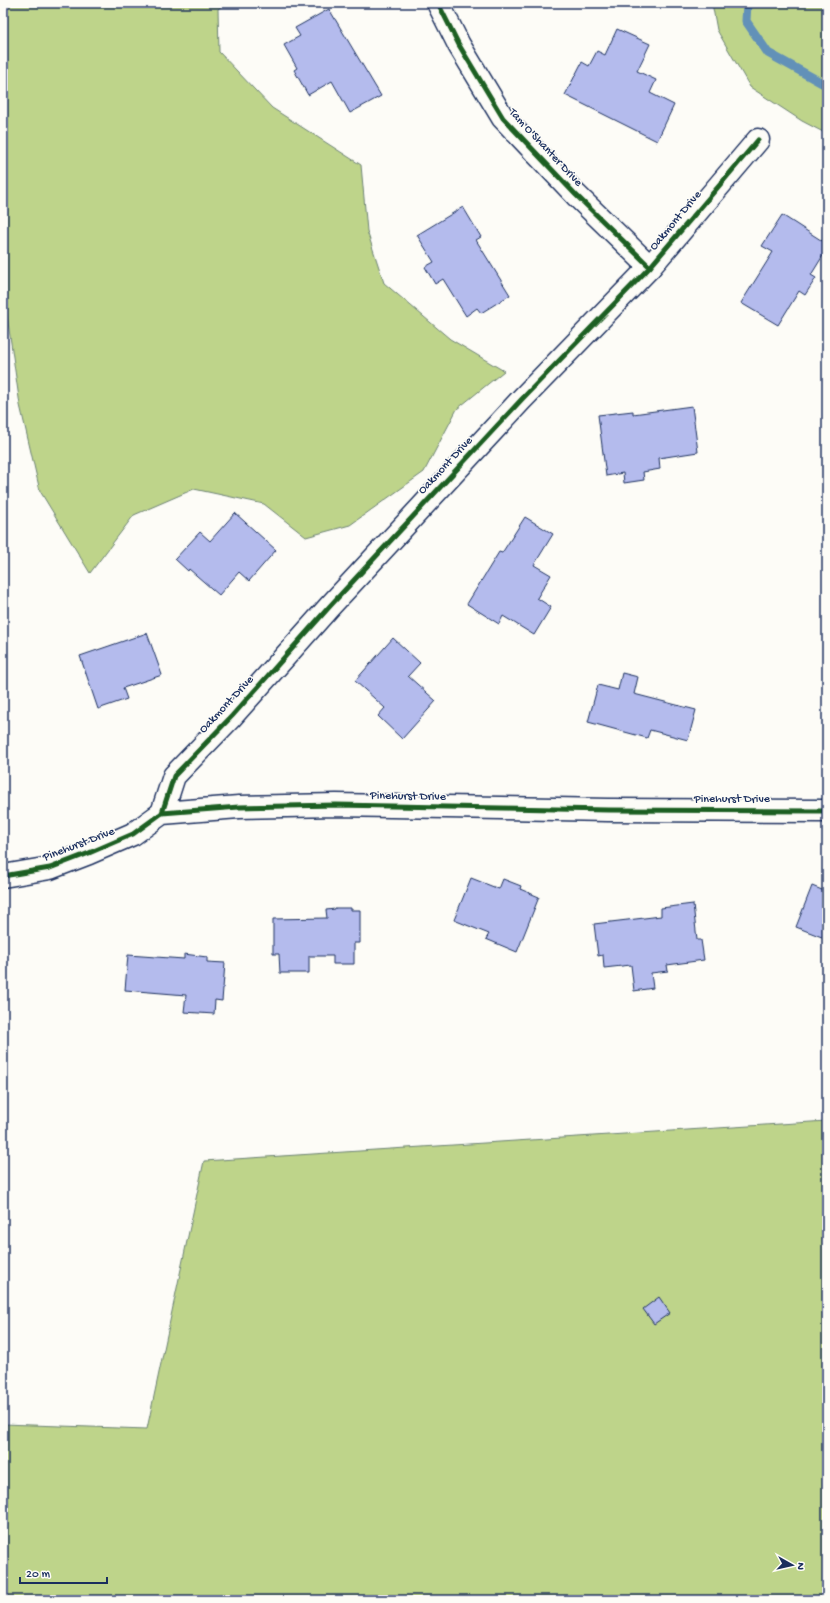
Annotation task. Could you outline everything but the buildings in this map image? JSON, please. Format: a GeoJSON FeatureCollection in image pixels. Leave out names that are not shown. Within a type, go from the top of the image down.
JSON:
{"type":"FeatureCollection","features":[{"type":"Feature","properties":{"kind":"street","name":"Tam O'Shanter Drive"},"geometry":{"type":"LineString","coordinates":[[438,3],[458,45],[503,118],[576,195],[650,267]]}},
{"type":"Feature","properties":{"kind":"street","name":"Oakmont Drive"},"geometry":{"type":"LineString","coordinates":[[162,813],[174,776],[232,716],[330,606],[522,399],[650,267],[758,140]]}},
{"type":"Feature","properties":{"kind":"street","name":"Pinehurst Drive"},"geometry":{"type":"LineString","coordinates":[[3,876],[50,868],[89,853],[133,834],[162,813],[239,807],[336,805],[616,810],[827,811]]}},
{"type":"Feature","properties":{"kind":"green space"},"geometry":{"type":"Polygon","coordinates":[[[3,3],[226,3],[218,9],[219,52],[272,108],[361,165],[367,231],[384,283],[450,339],[504,371],[457,409],[424,472],[350,525],[306,537],[264,504],[194,489],[134,515],[90,573],[40,491],[20,405],[3,288],[3,3]]]}},
{"type":"Feature","properties":{"kind":"green space"},"geometry":{"type":"Polygon","coordinates":[[[712,3],[827,3],[827,134],[802,121],[750,87],[717,30],[712,3]]]}},
{"type":"Feature","properties":{"kind":"green space"},"geometry":{"type":"Polygon","coordinates":[[[827,1121],[827,1600],[3,1600],[3,1424],[147,1429],[204,1161],[827,1121]]]}},
{"type":"Feature","properties":{"kind":"waterway"},"geometry":{"type":"LineString","coordinates":[[747,3],[746,21],[768,53],[822,83],[827,84]]}},
{"type":"Feature","properties":{"kind":"cycle path"},"geometry":{"type":"LineString","coordinates":[[438,3],[459,45],[503,118],[576,195],[650,267]]}},
{"type":"Feature","properties":{"kind":"cycle path"},"geometry":{"type":"LineString","coordinates":[[162,813],[174,776],[232,716],[330,606],[522,399],[650,267],[758,140]]}},
{"type":"Feature","properties":{"kind":"cycle path"},"geometry":{"type":"LineString","coordinates":[[3,876],[50,868],[89,853],[133,834],[162,813],[239,807],[336,805],[608,810],[827,811]]}}]}
